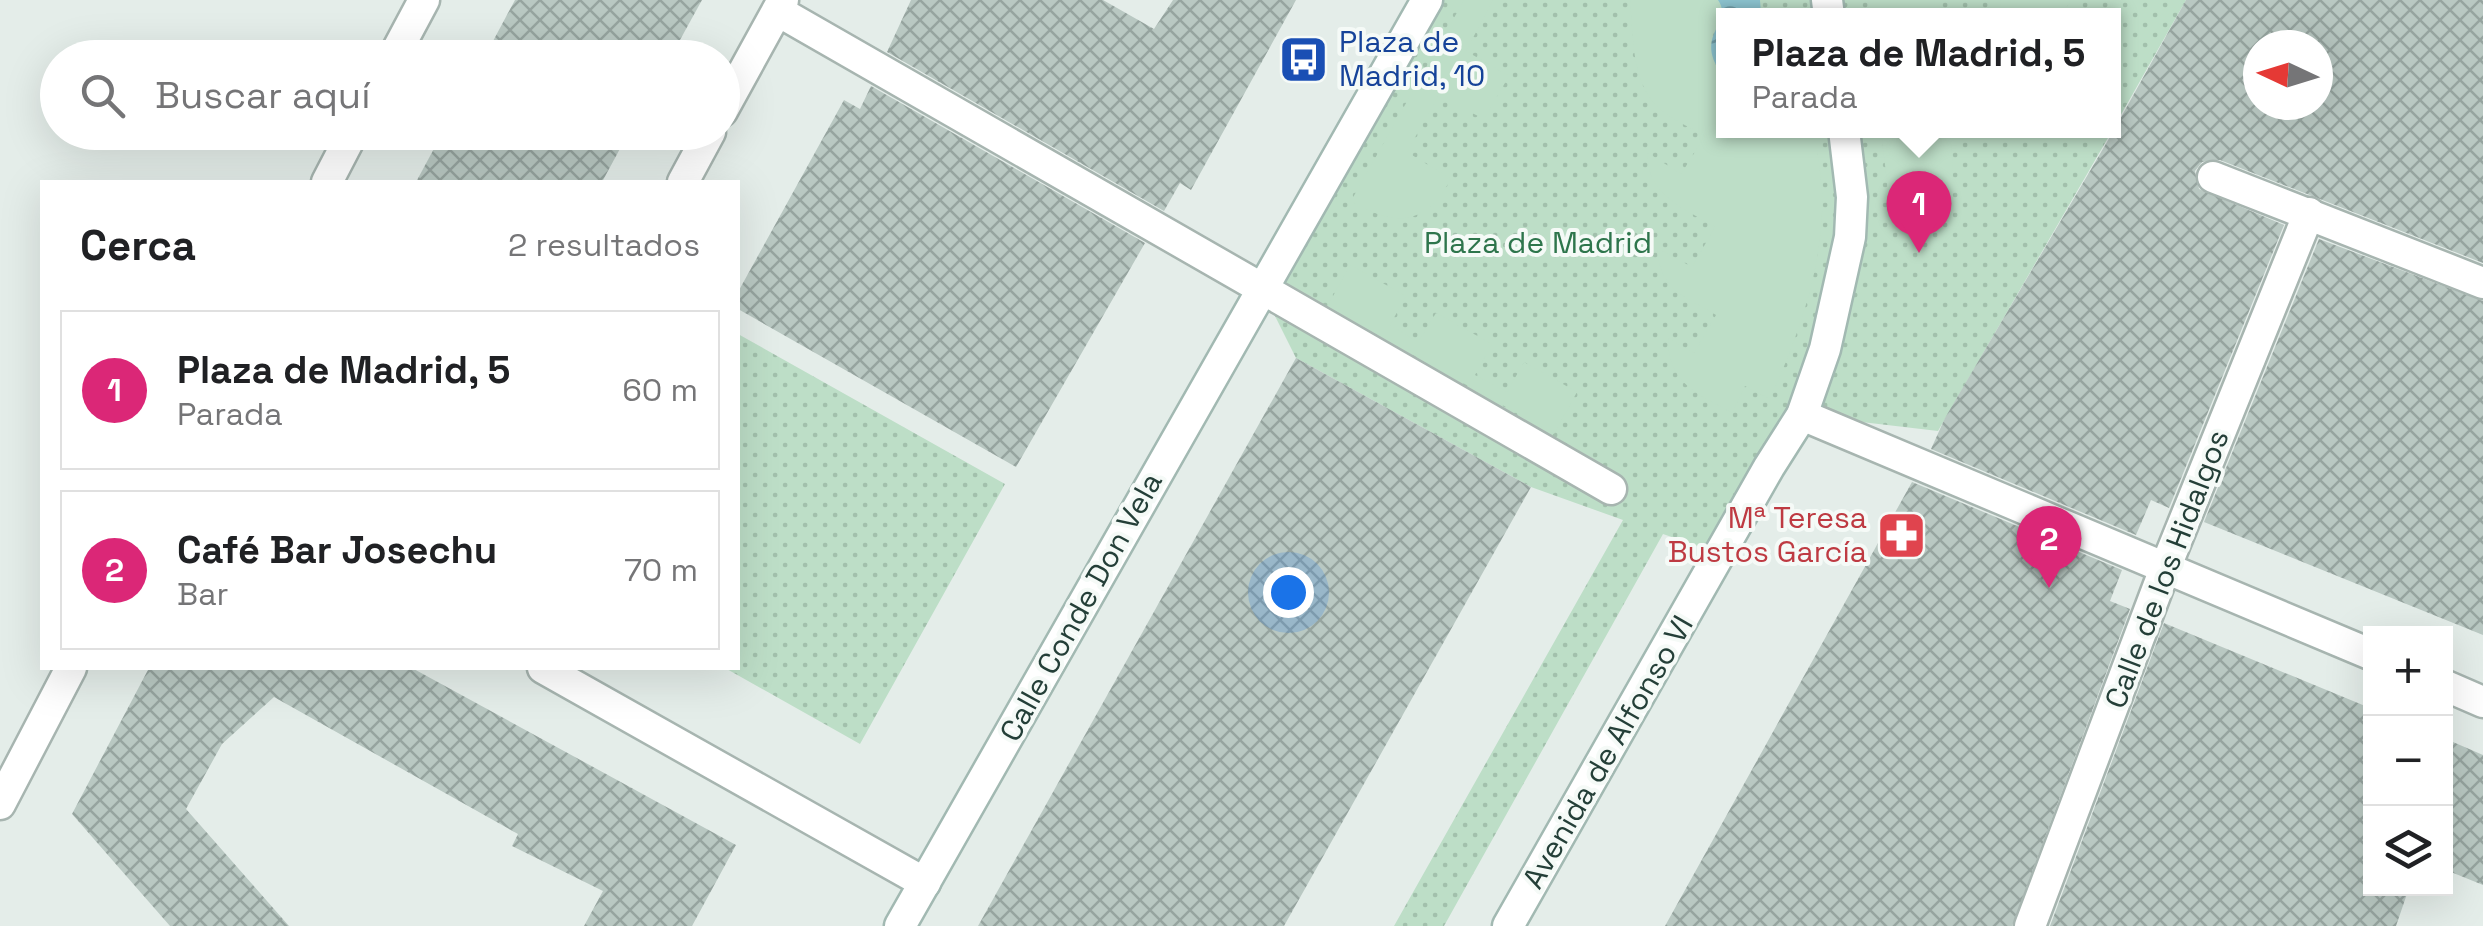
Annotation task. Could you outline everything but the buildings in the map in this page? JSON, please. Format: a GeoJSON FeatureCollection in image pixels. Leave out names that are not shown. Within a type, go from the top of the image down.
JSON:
{"type":"FeatureCollection","features":[{"type":"Feature","properties":{"kind":"street"},"geometry":{"type":"LineString","coordinates":[[403,40],[424,0]]}},
{"type":"Feature","properties":{"kind":"street"},"geometry":{"type":"LineString","coordinates":[[1261,288],[1426,0]]}},
{"type":"Feature","properties":{"kind":"street"},"geometry":{"type":"LineString","coordinates":[[740,78],[781,5],[1611,489]]}},
{"type":"Feature","properties":{"kind":"street","name":"Avenida de Alfonso VI"},"geometry":{"type":"LineString","coordinates":[[1508,926],[1802,415],[1825,349],[1850,237],[1852,197],[1845,138]]}},
{"type":"Feature","properties":{"kind":"street"},"geometry":{"type":"LineString","coordinates":[[327,180],[343,150]]}},
{"type":"Feature","properties":{"kind":"street"},"geometry":{"type":"LineString","coordinates":[[684,180],[700,150]]}},
{"type":"Feature","properties":{"kind":"street"},"geometry":{"type":"LineString","coordinates":[[2213,177],[2483,283]]}},
{"type":"Feature","properties":{"kind":"street","name":"Calle de los Hidalgos"},"geometry":{"type":"LineString","coordinates":[[2030,926],[2166,566],[2309,213]]}},
{"type":"Feature","properties":{"kind":"street","name":"Calle Conde Don Vela"},"geometry":{"type":"LineString","coordinates":[[900,926],[1261,288]]}},
{"type":"Feature","properties":{"kind":"street"},"geometry":{"type":"LineString","coordinates":[[1802,415],[2363,651]]}},
{"type":"Feature","properties":{"kind":"street"},"geometry":{"type":"LineString","coordinates":[[0,804],[70,670]]}},
{"type":"Feature","properties":{"kind":"street"},"geometry":{"type":"LineString","coordinates":[[547,670],[925,883]]}},
{"type":"Feature","properties":{"kind":"street"},"geometry":{"type":"LineString","coordinates":[[2453,689],[2483,702]]}},
{"type":"Feature","properties":{"kind":"green space","name":"Plaza de Madrid"},"geometry":{"type":"Polygon","coordinates":[[[1427,0],[2186,0],[2121,115],[2121,8],[1716,8],[1716,138],[2108,138],[1938,431],[1802,415],[1721,554],[1663,534],[1444,926],[1394,926],[1623,520],[1531,487],[1296,358],[1261,288],[1427,0]]]}},
{"type":"Feature","properties":{"kind":"green space"},"geometry":{"type":"Polygon","coordinates":[[[1464,0],[1493,0],[1466,51],[1509,76],[1484,119],[1438,96],[1407,152],[1451,179],[1430,206],[1419,214],[1395,218],[1351,201],[1464,0]]]}},
{"type":"Feature","properties":{"kind":"green space"},"geometry":{"type":"Polygon","coordinates":[[[1630,0],[1718,0],[1721,8],[1716,8],[1716,30],[1710,39],[1716,55],[1716,138],[1816,138],[1822,219],[1808,299],[1770,399],[1745,386],[1732,413],[1687,385],[1673,366],[1668,338],[1694,353],[1716,315],[1668,283],[1657,248],[1692,267],[1715,227],[1669,198],[1653,179],[1649,167],[1648,153],[1681,174],[1705,136],[1653,102],[1636,61],[1630,0]]]}},
{"type":"Feature","properties":{"kind":"green space"},"geometry":{"type":"Polygon","coordinates":[[[1868,0],[1934,0],[1935,8],[1869,8],[1868,0]]]}},
{"type":"Feature","properties":{"kind":"green space"},"geometry":{"type":"Polygon","coordinates":[[[2000,0],[2071,0],[2066,8],[2001,8],[2000,0]]]}},
{"type":"Feature","properties":{"kind":"green space"},"geometry":{"type":"Polygon","coordinates":[[[1882,138],[1950,138],[1951,187],[1939,208],[1910,218],[1889,199],[1882,138]]]}},
{"type":"Feature","properties":{"kind":"green space"},"geometry":{"type":"Polygon","coordinates":[[[1350,265],[1406,296],[1390,325],[1418,342],[1436,313],[1492,344],[1475,375],[1507,392],[1524,362],[1577,392],[1554,434],[1327,307],[1350,265]]]}},
{"type":"Feature","properties":{"kind":"green space"},"geometry":{"type":"Polygon","coordinates":[[[740,335],[1005,484],[860,744],[729,670],[740,670],[740,335]]]}},
{"type":"Feature","properties":{"kind":"water"},"geometry":{"type":"Polygon","coordinates":[[[1718,0],[1760,0],[1761,8],[1722,8],[1718,0]]]}},
{"type":"Feature","properties":{"kind":"water"},"geometry":{"type":"Polygon","coordinates":[[[1716,30],[1716,64],[1712,50],[1716,30]]]}},
{"type":"Feature","properties":{"kind":"place","name":"Plaza de Madrid, 10"},"geometry":{"type":"Point","coordinates":[1304,59]}},
{"type":"Feature","properties":{"kind":"place","name":"Plaza de Madrid, 5"},"geometry":{"type":"Point","coordinates":[1919,253]}},
{"type":"Feature","properties":{"kind":"place","name":"Mª Teresa Bustos García"},"geometry":{"type":"Point","coordinates":[1902,535]}},
{"type":"Feature","properties":{"kind":"place","name":"Café Bar Josechu"},"geometry":{"type":"Point","coordinates":[2049,588]}}]}
